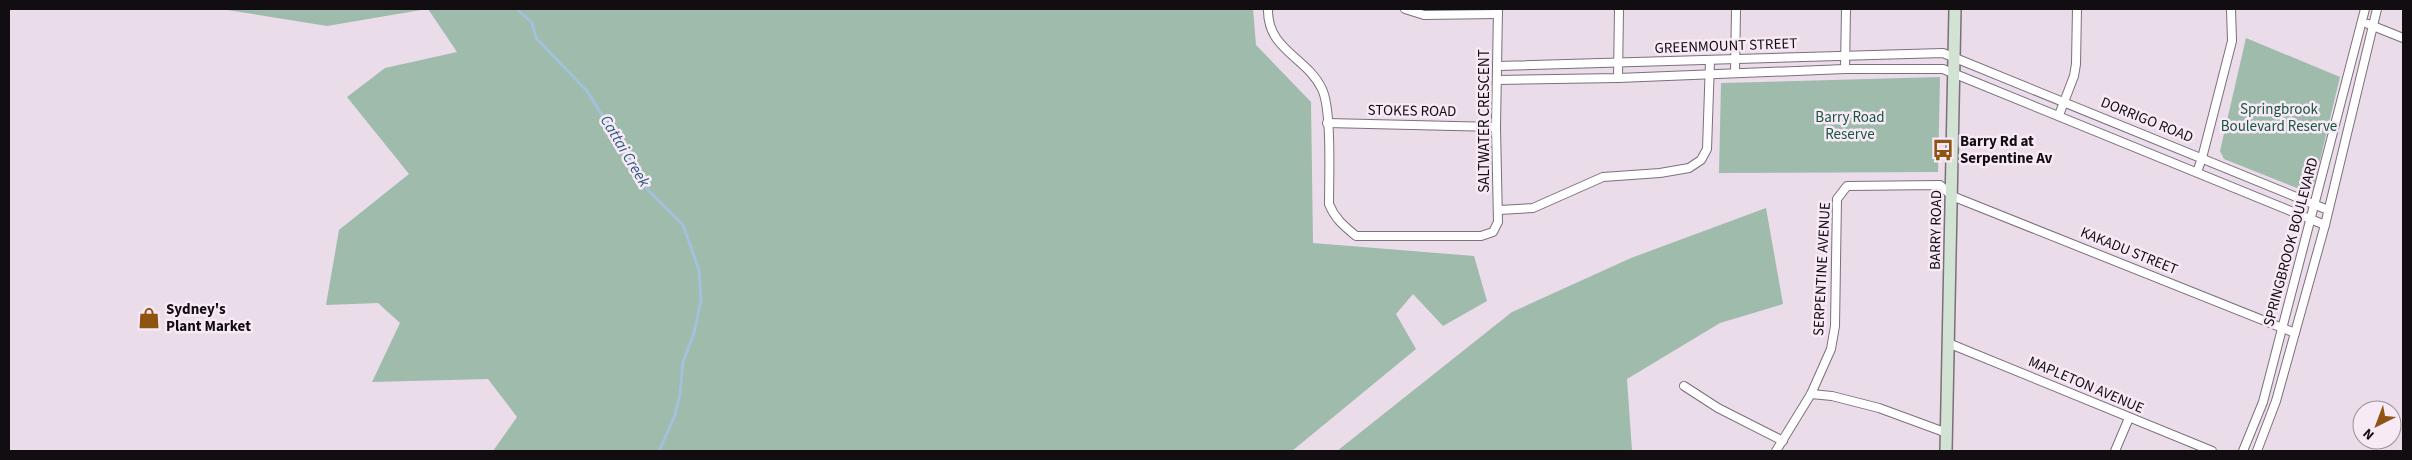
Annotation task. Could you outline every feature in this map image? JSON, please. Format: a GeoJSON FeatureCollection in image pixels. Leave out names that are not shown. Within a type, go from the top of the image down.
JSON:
{"type":"FeatureCollection","features":[{"type":"Feature","properties":{"kind":"street"},"geometry":{"type":"LineString","coordinates":[[1268,9],[1270,28],[1277,41],[1322,88],[1327,102],[1328,123]]}},
{"type":"Feature","properties":{"kind":"street"},"geometry":{"type":"LineString","coordinates":[[1405,9],[1424,15],[1498,11]]}},
{"type":"Feature","properties":{"kind":"street"},"geometry":{"type":"LineString","coordinates":[[1618,78],[1619,9]]}},
{"type":"Feature","properties":{"kind":"street"},"geometry":{"type":"LineString","coordinates":[[1735,72],[1736,9]]}},
{"type":"Feature","properties":{"kind":"street"},"geometry":{"type":"LineString","coordinates":[[1845,69],[1846,9]]}},
{"type":"Feature","properties":{"kind":"street","name":"BARRY ROAD"},"geometry":{"type":"LineString","coordinates":[[1946,451],[1955,9]]}},
{"type":"Feature","properties":{"kind":"street"},"geometry":{"type":"LineString","coordinates":[[2059,115],[2076,64],[2077,9]]}},
{"type":"Feature","properties":{"kind":"street"},"geometry":{"type":"LineString","coordinates":[[2196,172],[2202,158],[2232,41],[2231,9]]}},
{"type":"Feature","properties":{"kind":"street","name":"SPRINGBROOK BOULEVARD"},"geometry":{"type":"LineString","coordinates":[[2243,451],[2263,402],[2312,220],[2365,9]]}},
{"type":"Feature","properties":{"kind":"street","name":"SPRINGBROOK BOULEVARD"},"geometry":{"type":"LineString","coordinates":[[2256,451],[2276,401],[2295,333],[2328,210],[2377,9]]}},
{"type":"Feature","properties":{"kind":"street","name":"SALTWATER CRESCENT"},"geometry":{"type":"LineString","coordinates":[[1328,123],[1329,204],[1333,215],[1356,236],[1481,236],[1493,232],[1498,222],[1499,210],[1496,126],[1498,11]]}},
{"type":"Feature","properties":{"kind":"street"},"geometry":{"type":"LineString","coordinates":[[2362,21],[2403,38]]}},
{"type":"Feature","properties":{"kind":"street","name":"GREENMOUNT STREET"},"geometry":{"type":"LineString","coordinates":[[1498,66],[1944,53],[1954,58]]}},
{"type":"Feature","properties":{"kind":"street","name":"DORRIGO ROAD"},"geometry":{"type":"LineString","coordinates":[[1954,58],[2064,101],[2328,210]]}},
{"type":"Feature","properties":{"kind":"street"},"geometry":{"type":"LineString","coordinates":[[1499,210],[1528,210],[1539,207],[1603,177],[1660,173],[1694,166],[1701,160],[1708,148],[1710,61]]}},
{"type":"Feature","properties":{"kind":"street","name":"GREENMOUNT STREET"},"geometry":{"type":"LineString","coordinates":[[1497,80],[1618,78],[1845,69],[1943,68],[1954,72]]}},
{"type":"Feature","properties":{"kind":"street","name":"DORRIGO ROAD"},"geometry":{"type":"LineString","coordinates":[[1954,72],[2324,225]]}},
{"type":"Feature","properties":{"kind":"street","name":"STOKES ROAD"},"geometry":{"type":"LineString","coordinates":[[1328,123],[1496,126]]}},
{"type":"Feature","properties":{"kind":"street","name":"SERPENTINE AVENUE"},"geometry":{"type":"LineString","coordinates":[[1776,451],[1811,394],[1831,349],[1835,326],[1838,199],[1847,186],[1859,184],[1940,186],[1952,196]]}},
{"type":"Feature","properties":{"kind":"street","name":"KAKADU STREET"},"geometry":{"type":"LineString","coordinates":[[1952,196],[2295,333]]}},
{"type":"Feature","properties":{"kind":"street","name":"MAPLETON AVENUE"},"geometry":{"type":"LineString","coordinates":[[1948,343],[2212,451]]}},
{"type":"Feature","properties":{"kind":"street"},"geometry":{"type":"LineString","coordinates":[[1684,386],[1718,408],[1782,441]]}},
{"type":"Feature","properties":{"kind":"street"},"geometry":{"type":"LineString","coordinates":[[1811,394],[1832,396],[1879,408],[1946,433]]}},
{"type":"Feature","properties":{"kind":"street"},"geometry":{"type":"LineString","coordinates":[[2115,451],[2129,418]]}},
{"type":"Feature","properties":{"kind":"green space"},"geometry":{"type":"Polygon","coordinates":[[[221,9],[427,9],[327,26],[221,9]]]}},
{"type":"Feature","properties":{"kind":"green space"},"geometry":{"type":"Polygon","coordinates":[[[428,9],[1253,9],[1256,45],[1311,102],[1313,243],[1474,256],[1487,301],[1443,326],[1413,294],[1396,314],[1416,349],[1292,451],[493,451],[517,417],[488,379],[372,382],[400,323],[378,303],[326,305],[339,230],[409,174],[347,97],[385,68],[457,52],[428,9]]]}},
{"type":"Feature","properties":{"kind":"green space","name":"Springbrook Boulevard Reserve"},"geometry":{"type":"Polygon","coordinates":[[[2246,38],[2340,77],[2313,189],[2307,192],[2224,159],[2220,151],[2246,38]]]}},
{"type":"Feature","properties":{"kind":"green space","name":"Barry Road Reserve"},"geometry":{"type":"Polygon","coordinates":[[[1940,77],[1938,172],[1719,173],[1721,83],[1940,77]]]}},
{"type":"Feature","properties":{"kind":"green space"},"geometry":{"type":"Polygon","coordinates":[[[1766,208],[1783,304],[1720,323],[1627,379],[1632,451],[1337,451],[1512,312],[1631,258],[1766,208]]]}},
{"type":"Feature","properties":{"kind":"waterway","name":"Cattai Creek"},"geometry":{"type":"LineString","coordinates":[[517,9],[532,23],[536,38],[587,91],[600,112],[624,142],[645,187],[683,225],[699,270],[701,300],[694,333],[683,362],[680,394],[675,415],[659,451]]}},
{"type":"Feature","properties":{"kind":"place","name":"Barry Rd at Serpentine Av"},"geometry":{"type":"Point","coordinates":[1943,150]}},
{"type":"Feature","properties":{"kind":"place","name":"Sydney's Plant Market"},"geometry":{"type":"Point","coordinates":[149,318]}}]}
